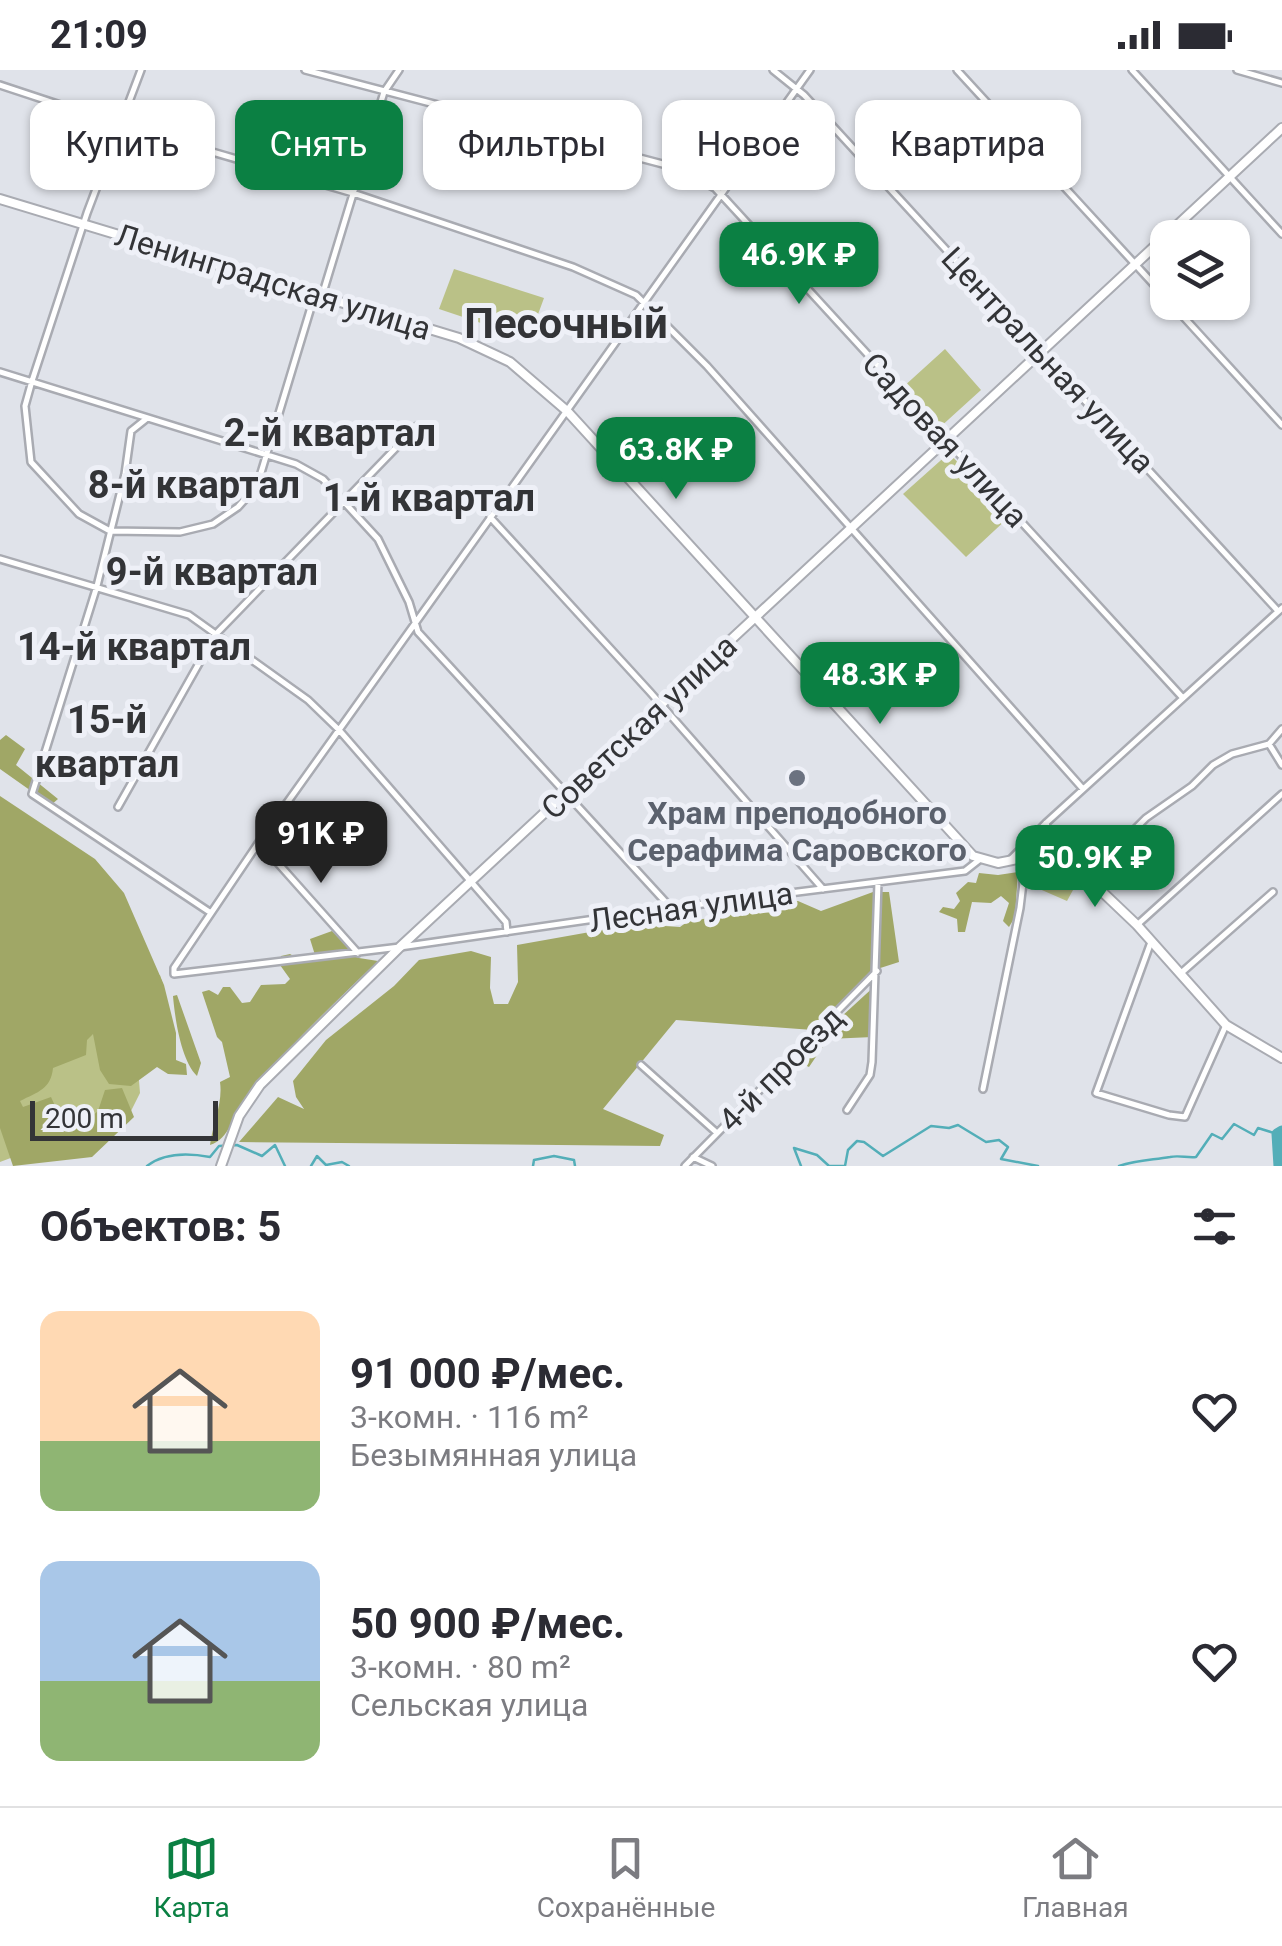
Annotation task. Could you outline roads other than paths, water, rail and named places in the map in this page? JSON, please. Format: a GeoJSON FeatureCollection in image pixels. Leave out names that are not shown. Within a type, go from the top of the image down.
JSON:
{"type":"FeatureCollection","features":[{"type":"Feature","properties":{"kind":"main road","name":"Советская улица"},"geometry":{"type":"LineString","coordinates":[[222,1163],[248,1101],[274,1069],[400,947],[1282,128]]}},
{"type":"Feature","properties":{"kind":"main road","name":"Ленинградская улица"},"geometry":{"type":"LineString","coordinates":[[0,199],[482,347],[519,368],[567,412],[980,863]]}},
{"type":"Feature","properties":{"kind":"main road","name":"Лесная улица"},"geometry":{"type":"LineString","coordinates":[[980,863],[1056,856]]}},
{"type":"Feature","properties":{"kind":"main road"},"geometry":{"type":"LineString","coordinates":[[1056,856],[1074,865],[1102,890],[1226,1025],[1282,1058]]}},
{"type":"Feature","properties":{"kind":"street"},"geometry":{"type":"LineString","coordinates":[[129,100],[141,70]]}},
{"type":"Feature","properties":{"kind":"street","name":"Садовая улица"},"geometry":{"type":"LineString","coordinates":[[305,70],[674,168],[704,180],[1182,697]]}},
{"type":"Feature","properties":{"kind":"street"},"geometry":{"type":"LineString","coordinates":[[96,190],[26,406],[32,462],[79,514],[110,531],[180,532],[213,524],[238,508],[257,486],[384,92],[399,70]]}},
{"type":"Feature","properties":{"kind":"street","name":"Центральная улица"},"geometry":{"type":"LineString","coordinates":[[773,70],[797,88],[1280,609]]}},
{"type":"Feature","properties":{"kind":"street"},"geometry":{"type":"LineString","coordinates":[[148,418],[131,431],[125,474],[97,586],[32,794],[211,913],[810,70]]}},
{"type":"Feature","properties":{"kind":"street"},"geometry":{"type":"LineString","coordinates":[[956,70],[1150,280]]}},
{"type":"Feature","properties":{"kind":"street"},"geometry":{"type":"LineString","coordinates":[[1132,70],[1282,234]]}},
{"type":"Feature","properties":{"kind":"street"},"geometry":{"type":"LineString","coordinates":[[1237,70],[1282,84]]}},
{"type":"Feature","properties":{"kind":"street"},"geometry":{"type":"LineString","coordinates":[[0,86],[45,100]]}},
{"type":"Feature","properties":{"kind":"street"},"geometry":{"type":"LineString","coordinates":[[215,152],[353,193],[572,267],[636,295],[707,366],[1084,789]]}},
{"type":"Feature","properties":{"kind":"street"},"geometry":{"type":"LineString","coordinates":[[1186,320],[1282,425]]}},
{"type":"Feature","properties":{"kind":"street"},"geometry":{"type":"LineString","coordinates":[[0,372],[296,464],[323,479],[378,539],[391,559],[418,632],[671,908]]}},
{"type":"Feature","properties":{"kind":"street"},"geometry":{"type":"LineString","coordinates":[[118,808],[215,636],[417,426]]}},
{"type":"Feature","properties":{"kind":"street"},"geometry":{"type":"LineString","coordinates":[[490,518],[823,889]]}},
{"type":"Feature","properties":{"kind":"street"},"geometry":{"type":"LineString","coordinates":[[0,559],[189,615],[308,700],[339,730],[506,922],[508,932]]}},
{"type":"Feature","properties":{"kind":"street"},"geometry":{"type":"LineString","coordinates":[[1008,862],[1280,609]]}},
{"type":"Feature","properties":{"kind":"street"},"geometry":{"type":"LineString","coordinates":[[1102,890],[1118,846],[1146,818],[1192,786],[1213,765],[1232,754],[1269,744],[1282,729]]}},
{"type":"Feature","properties":{"kind":"street"},"geometry":{"type":"LineString","coordinates":[[1269,744],[1282,765]]}},
{"type":"Feature","properties":{"kind":"street"},"geometry":{"type":"LineString","coordinates":[[1136,925],[1282,794]]}},
{"type":"Feature","properties":{"kind":"street"},"geometry":{"type":"LineString","coordinates":[[1046,823],[1056,856]]}},
{"type":"Feature","properties":{"kind":"street"},"geometry":{"type":"LineString","coordinates":[[259,842],[358,952]]}},
{"type":"Feature","properties":{"kind":"street"},"geometry":{"type":"LineString","coordinates":[[983,1090],[1020,908],[1021,859]]}},
{"type":"Feature","properties":{"kind":"street","name":"Лесная улица"},"geometry":{"type":"LineString","coordinates":[[211,913],[174,974],[965,871],[980,863]]}},
{"type":"Feature","properties":{"kind":"street"},"geometry":{"type":"LineString","coordinates":[[846,1110],[870,1075],[878,882]]}},
{"type":"Feature","properties":{"kind":"street"},"geometry":{"type":"LineString","coordinates":[[1180,974],[1273,892]]}},
{"type":"Feature","properties":{"kind":"street"},"geometry":{"type":"LineString","coordinates":[[1152,942],[1096,1093],[1185,1117],[1226,1025]]}},
{"type":"Feature","properties":{"kind":"street","name":"4-й проезд"},"geometry":{"type":"LineString","coordinates":[[685,1166],[877,971]]}},
{"type":"Feature","properties":{"kind":"street"},"geometry":{"type":"LineString","coordinates":[[641,1065],[717,1133]]}},
{"type":"Feature","properties":{"kind":"street"},"geometry":{"type":"LineString","coordinates":[[693,1158],[712,1166]]}},
{"type":"Feature","properties":{"kind":"waterway"},"geometry":{"type":"LineString","coordinates":[[1119,1166],[1173,1156],[1196,1157],[1212,1134],[1222,1139],[1234,1124],[1254,1135],[1258,1128],[1277,1134]]}},
{"type":"Feature","properties":{"kind":"waterway"},"geometry":{"type":"LineString","coordinates":[[801,1166],[794,1148],[817,1155],[829,1166],[845,1166],[848,1150],[857,1141],[883,1156],[931,1126],[958,1125],[986,1142],[999,1140],[1008,1147],[1001,1159],[1038,1166]]}},
{"type":"Feature","properties":{"kind":"waterway"},"geometry":{"type":"LineString","coordinates":[[1279,1166],[1277,1134],[1282,1131]]}},
{"type":"Feature","properties":{"kind":"waterway"},"geometry":{"type":"LineString","coordinates":[[147,1166],[177,1155],[210,1157],[219,1146],[237,1145],[262,1156],[275,1145],[285,1166]]}},
{"type":"Feature","properties":{"kind":"waterway"},"geometry":{"type":"LineString","coordinates":[[311,1166],[317,1156],[326,1165],[342,1162],[349,1166]]}},
{"type":"Feature","properties":{"kind":"waterway"},"geometry":{"type":"LineString","coordinates":[[533,1166],[534,1160],[554,1156],[574,1160],[575,1166]]}},
{"type":"Feature","properties":{"kind":"place","name":"Храм преподобного Серафима Саровского"},"geometry":{"type":"Point","coordinates":[797,778]}},
{"type":"Feature","properties":{"kind":"district","name":"Песочный"},"geometry":{"type":"Point","coordinates":[566,323]}},
{"type":"Feature","properties":{"kind":"district","name":"2-й квартал"},"geometry":{"type":"Point","coordinates":[330,433]}},
{"type":"Feature","properties":{"kind":"district","name":"8-й квартал"},"geometry":{"type":"Point","coordinates":[194,485]}},
{"type":"Feature","properties":{"kind":"district","name":"1-й квартал"},"geometry":{"type":"Point","coordinates":[429,498]}},
{"type":"Feature","properties":{"kind":"district","name":"9-й квартал"},"geometry":{"type":"Point","coordinates":[212,572]}},
{"type":"Feature","properties":{"kind":"district","name":"14-й квартал"},"geometry":{"type":"Point","coordinates":[134,647]}},
{"type":"Feature","properties":{"kind":"district","name":"15-й квартал"},"geometry":{"type":"Point","coordinates":[107,742]}}]}
